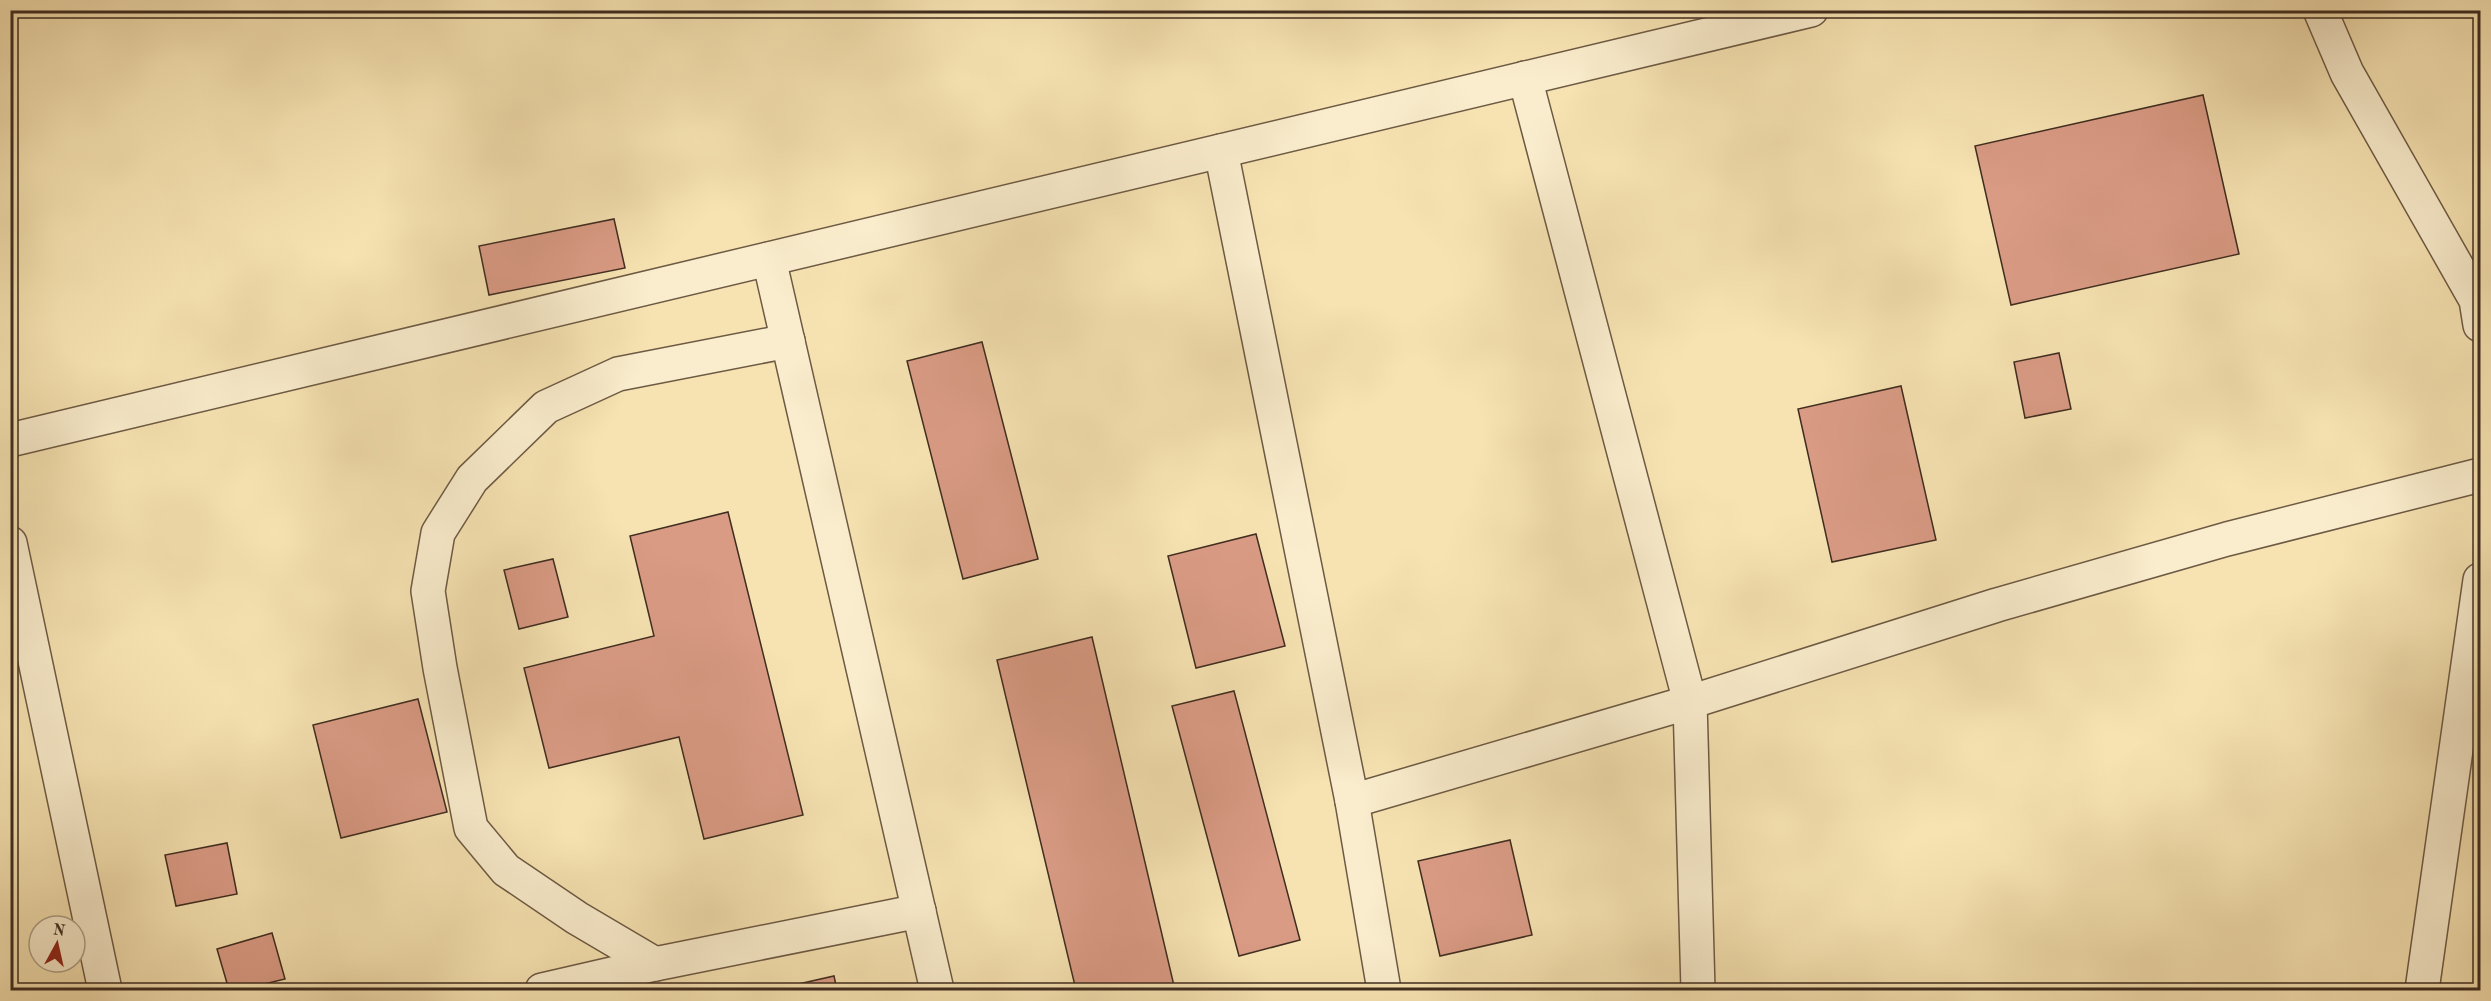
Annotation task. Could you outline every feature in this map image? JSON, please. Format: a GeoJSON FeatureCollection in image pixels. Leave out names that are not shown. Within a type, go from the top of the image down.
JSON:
{"type":"FeatureCollection","features":[{"type":"Feature","properties":{"kind":"street"},"geometry":{"type":"LineString","coordinates":[[10,440],[1811,10]]}},
{"type":"Feature","properties":{"kind":"street"},"geometry":{"type":"LineString","coordinates":[[2320,10],[2347,73],[2476,300],[2481,325]]}},
{"type":"Feature","properties":{"kind":"street"},"geometry":{"type":"LineString","coordinates":[[1525,78],[1690,702],[1698,990]]}},
{"type":"Feature","properties":{"kind":"street"},"geometry":{"type":"LineString","coordinates":[[1221,151],[1352,801],[1384,990]]}},
{"type":"Feature","properties":{"kind":"street"},"geometry":{"type":"LineString","coordinates":[[769,259],[937,990]]}},
{"type":"Feature","properties":{"kind":"street"},"geometry":{"type":"LineString","coordinates":[[654,964],[577,918],[506,870],[471,828],[440,668],[428,591],[438,533],[472,479],[546,407],[618,374],[788,341]]}},
{"type":"Feature","properties":{"kind":"street"},"geometry":{"type":"LineString","coordinates":[[1352,801],[1690,702],[1985,609],[2181,552],[2481,475]]}},
{"type":"Feature","properties":{"kind":"street"},"geometry":{"type":"LineString","coordinates":[[10,543],[105,990]]}},
{"type":"Feature","properties":{"kind":"street"},"geometry":{"type":"LineString","coordinates":[[2422,990],[2481,580]]}},
{"type":"Feature","properties":{"kind":"street"},"geometry":{"type":"LineString","coordinates":[[542,990],[654,964],[919,911]]}},
{"type":"Feature","properties":{"kind":"building"},"geometry":{"type":"Polygon","coordinates":[[[2203,95],[2239,254],[2011,305],[1975,146],[2203,95]]]}},
{"type":"Feature","properties":{"kind":"building"},"geometry":{"type":"Polygon","coordinates":[[[614,219],[625,268],[489,295],[479,246],[614,219]]]}},
{"type":"Feature","properties":{"kind":"building"},"geometry":{"type":"Polygon","coordinates":[[[982,342],[1038,559],[963,579],[907,361],[982,342]]]}},
{"type":"Feature","properties":{"kind":"building"},"geometry":{"type":"Polygon","coordinates":[[[2059,353],[2071,409],[2025,418],[2014,362],[2059,353]]]}},
{"type":"Feature","properties":{"kind":"building"},"geometry":{"type":"Polygon","coordinates":[[[1901,386],[1936,540],[1832,562],[1798,409],[1901,386]]]}},
{"type":"Feature","properties":{"kind":"building"},"geometry":{"type":"Polygon","coordinates":[[[728,512],[803,815],[704,839],[679,737],[549,768],[524,668],[654,636],[630,536],[728,512]]]}},
{"type":"Feature","properties":{"kind":"building"},"geometry":{"type":"Polygon","coordinates":[[[1256,534],[1285,646],[1196,668],[1168,556],[1256,534]]]}},
{"type":"Feature","properties":{"kind":"building"},"geometry":{"type":"Polygon","coordinates":[[[553,559],[568,617],[519,629],[504,570],[553,559]]]}},
{"type":"Feature","properties":{"kind":"building"},"geometry":{"type":"Polygon","coordinates":[[[1092,637],[1175,990],[1076,990],[997,660],[1092,637]]]}},
{"type":"Feature","properties":{"kind":"building"},"geometry":{"type":"Polygon","coordinates":[[[1234,691],[1300,940],[1239,956],[1172,706],[1234,691]]]}},
{"type":"Feature","properties":{"kind":"building"},"geometry":{"type":"Polygon","coordinates":[[[418,699],[447,812],[341,838],[313,725],[418,699]]]}},
{"type":"Feature","properties":{"kind":"building"},"geometry":{"type":"Polygon","coordinates":[[[1510,840],[1532,935],[1440,956],[1418,861],[1510,840]]]}},
{"type":"Feature","properties":{"kind":"building"},"geometry":{"type":"Polygon","coordinates":[[[227,843],[237,894],[176,906],[165,855],[227,843]]]}},
{"type":"Feature","properties":{"kind":"building"},"geometry":{"type":"Polygon","coordinates":[[[272,933],[285,979],[240,990],[229,990],[217,949],[272,933]]]}},
{"type":"Feature","properties":{"kind":"building"},"geometry":{"type":"Polygon","coordinates":[[[834,976],[837,990],[772,990],[834,976]]]}}]}
